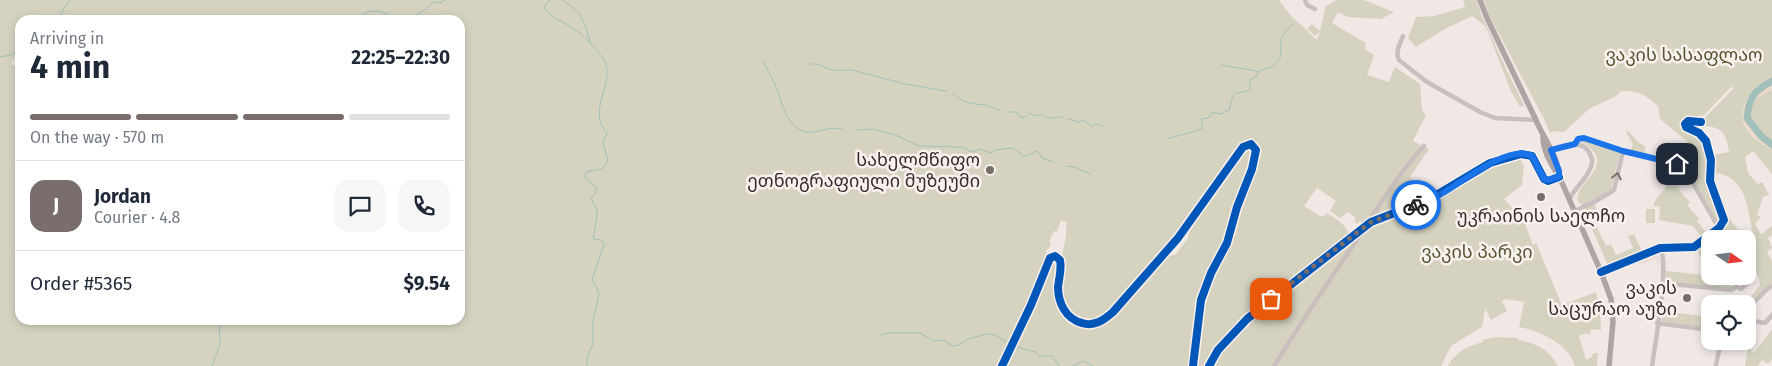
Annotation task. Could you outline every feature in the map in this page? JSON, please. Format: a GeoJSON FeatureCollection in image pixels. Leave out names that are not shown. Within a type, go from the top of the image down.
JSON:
{"type":"FeatureCollection","features":[{"type":"Feature","properties":{"kind":"main road"},"geometry":{"type":"LineString","coordinates":[[1480,0],[1536,120],[1543,136],[1543,144],[1548,151],[1555,172],[1559,177],[1611,298],[1613,314],[1609,366]]}},
{"type":"Feature","properties":{"kind":"street"},"geometry":{"type":"LineString","coordinates":[[1305,0],[1306,4],[1315,9]]}},
{"type":"Feature","properties":{"kind":"street"},"geometry":{"type":"LineString","coordinates":[[1403,36],[1397,52],[1399,60],[1427,82],[1480,112],[1495,118],[1536,120]]}},
{"type":"Feature","properties":{"kind":"street"},"geometry":{"type":"LineString","coordinates":[[1601,272],[1660,248],[1694,247],[1719,228],[1724,220],[1710,181],[1711,160],[1706,141],[1704,136],[1686,127],[1685,124],[1688,121],[1701,122]]}},
{"type":"Feature","properties":{"kind":"street"},"geometry":{"type":"LineString","coordinates":[[1575,144],[1578,139],[1584,138],[1623,151],[1672,163],[1684,170],[1719,228]]}},
{"type":"Feature","properties":{"kind":"street"},"geometry":{"type":"LineString","coordinates":[[1002,366],[1031,305],[1050,258],[1057,257],[1060,260],[1058,294],[1065,312],[1072,319],[1082,324],[1094,324],[1103,320],[1178,238],[1243,147],[1251,144],[1256,150],[1252,169],[1237,207],[1227,243],[1211,273],[1201,300],[1193,366]]}},
{"type":"Feature","properties":{"kind":"street"},"geometry":{"type":"LineString","coordinates":[[1548,151],[1575,144],[1586,148],[1592,159],[1589,171],[1574,190],[1569,200]]}},
{"type":"Feature","properties":{"kind":"street"},"geometry":{"type":"LineString","coordinates":[[1274,366],[1307,313],[1367,225],[1414,157],[1424,146]]}},
{"type":"Feature","properties":{"kind":"street"},"geometry":{"type":"LineString","coordinates":[[1574,211],[1614,190],[1623,151]]}},
{"type":"Feature","properties":{"kind":"street"},"geometry":{"type":"LineString","coordinates":[[1209,366],[1218,350],[1247,319],[1376,219],[1428,200],[1490,163],[1516,155],[1526,154],[1532,156],[1544,179],[1548,180],[1559,177]]}},
{"type":"Feature","properties":{"kind":"street"},"geometry":{"type":"LineString","coordinates":[[1652,366],[1664,254],[1660,248]]}},
{"type":"Feature","properties":{"kind":"street"},"geometry":{"type":"LineString","coordinates":[[1662,283],[1731,290],[1736,287],[1741,289],[1746,285]]}},
{"type":"Feature","properties":{"kind":"street"},"geometry":{"type":"LineString","coordinates":[[1756,301],[1772,286]]}},
{"type":"Feature","properties":{"kind":"street"},"geometry":{"type":"LineString","coordinates":[[1756,321],[1765,323],[1772,316]]}},
{"type":"Feature","properties":{"kind":"street"},"geometry":{"type":"LineString","coordinates":[[1657,323],[1701,329]]}},
{"type":"Feature","properties":{"kind":"street"},"geometry":{"type":"LineString","coordinates":[[1716,365],[1719,350]]}},
{"type":"Feature","properties":{"kind":"green space","name":"ვაკის პარკი"},"geometry":{"type":"Polygon","coordinates":[[[0,0],[1279,0],[1290,15],[1317,40],[1326,6],[1337,0],[1364,0],[1394,12],[1381,19],[1348,17],[1338,12],[1332,23],[1366,43],[1365,49],[1374,55],[1367,75],[1389,82],[1395,67],[1420,84],[1422,110],[1426,115],[1413,141],[1429,149],[1410,177],[1424,196],[1445,183],[1448,193],[1491,167],[1519,157],[1524,166],[1522,185],[1504,199],[1524,221],[1533,245],[1536,243],[1562,305],[1596,292],[1600,311],[1601,330],[1591,329],[1590,335],[1587,333],[1579,336],[1586,360],[1592,357],[1593,353],[1598,353],[1597,366],[1575,366],[1560,345],[1544,335],[1519,327],[1524,302],[1505,299],[1502,301],[1507,311],[1491,320],[1486,310],[1491,307],[1485,310],[1482,327],[1451,346],[1441,366],[0,366],[0,0]],[[1251,140],[1242,144],[1184,227],[1179,228],[1171,239],[1173,241],[1136,279],[1137,281],[1110,311],[1093,321],[1084,321],[1075,317],[1064,304],[1061,286],[1063,285],[1062,257],[1066,222],[1061,220],[1057,232],[1054,231],[1049,241],[1051,242],[1050,247],[1046,251],[1047,256],[1017,329],[1023,328],[1042,281],[1054,260],[1057,261],[1055,299],[1063,315],[1074,324],[1086,328],[1100,326],[1106,322],[1124,305],[1166,256],[1175,255],[1188,238],[1191,226],[1251,140]],[[1317,188],[1304,206],[1322,217],[1327,213],[1342,224],[1349,234],[1363,224],[1360,221],[1357,224],[1355,217],[1348,212],[1340,218],[1330,211],[1336,201],[1317,188]]]}},
{"type":"Feature","properties":{"kind":"green space"},"geometry":{"type":"Polygon","coordinates":[[[1463,0],[1477,0],[1481,14],[1524,105],[1520,107],[1511,91],[1484,25],[1472,16],[1443,30],[1416,47],[1408,38],[1416,17],[1434,16],[1465,7],[1463,0]]]}},
{"type":"Feature","properties":{"kind":"green space","name":"ვაკის სასაფლაო"},"geometry":{"type":"Polygon","coordinates":[[[1484,0],[1772,0],[1772,79],[1753,91],[1746,102],[1743,115],[1743,122],[1750,134],[1772,150],[1772,174],[1753,151],[1745,157],[1748,173],[1758,184],[1762,182],[1769,195],[1763,197],[1757,215],[1761,217],[1755,224],[1761,234],[1772,226],[1772,235],[1768,238],[1772,248],[1767,252],[1772,261],[1772,283],[1756,299],[1756,295],[1752,295],[1760,285],[1756,272],[1756,230],[1752,230],[1747,204],[1739,187],[1725,175],[1714,173],[1713,155],[1729,152],[1725,136],[1720,130],[1700,123],[1733,89],[1732,86],[1704,115],[1687,119],[1683,123],[1683,127],[1702,137],[1706,144],[1709,155],[1710,186],[1723,219],[1719,226],[1686,172],[1673,163],[1658,159],[1664,151],[1685,168],[1698,151],[1660,119],[1658,106],[1646,96],[1637,92],[1621,91],[1616,96],[1589,109],[1564,132],[1554,131],[1550,133],[1489,15],[1484,0]]]}},
{"type":"Feature","properties":{"kind":"green space"},"geometry":{"type":"Polygon","coordinates":[[[1312,24],[1320,31],[1315,36],[1307,29],[1312,24]]]}},
{"type":"Feature","properties":{"kind":"green space"},"geometry":{"type":"Polygon","coordinates":[[[1772,89],[1772,143],[1759,131],[1749,117],[1753,100],[1772,89]]]}},
{"type":"Feature","properties":{"kind":"green space"},"geometry":{"type":"Polygon","coordinates":[[[1628,131],[1638,142],[1646,147],[1644,151],[1652,157],[1631,150],[1633,144],[1626,132],[1628,131]]]}},
{"type":"Feature","properties":{"kind":"green space"},"geometry":{"type":"Polygon","coordinates":[[[1584,140],[1620,152],[1611,190],[1584,206],[1578,202],[1578,195],[1592,174],[1597,158],[1593,150],[1582,142],[1584,140]]]}},
{"type":"Feature","properties":{"kind":"green space","name":"ვაკის სასაფლაო"},"geometry":{"type":"Polygon","coordinates":[[[1712,179],[1714,179],[1714,183],[1725,205],[1722,207],[1738,230],[1721,230],[1720,228],[1725,219],[1712,185],[1712,179]]]}},
{"type":"Feature","properties":{"kind":"green space"},"geometry":{"type":"Polygon","coordinates":[[[1669,182],[1680,187],[1678,189],[1690,202],[1687,205],[1699,219],[1697,221],[1704,230],[1701,230],[1701,236],[1693,226],[1659,220],[1660,206],[1653,206],[1656,199],[1669,182]]]}},
{"type":"Feature","properties":{"kind":"green space"},"geometry":{"type":"Polygon","coordinates":[[[1594,203],[1601,219],[1595,223],[1606,246],[1611,244],[1616,255],[1633,248],[1628,236],[1634,234],[1643,254],[1608,266],[1583,208],[1594,203]]]}},
{"type":"Feature","properties":{"kind":"green space"},"geometry":{"type":"Polygon","coordinates":[[[1646,209],[1655,209],[1655,223],[1646,223],[1646,209]]]}},
{"type":"Feature","properties":{"kind":"green space"},"geometry":{"type":"Polygon","coordinates":[[[1701,244],[1701,257],[1700,257],[1697,247],[1701,244]]]}},
{"type":"Feature","properties":{"kind":"green space"},"geometry":{"type":"Polygon","coordinates":[[[1666,271],[1701,275],[1701,285],[1731,285],[1734,289],[1665,282],[1666,271]]]}},
{"type":"Feature","properties":{"kind":"green space"},"geometry":{"type":"Polygon","coordinates":[[[1662,311],[1701,316],[1701,327],[1662,321],[1662,311]]]}},
{"type":"Feature","properties":{"kind":"green space"},"geometry":{"type":"Polygon","coordinates":[[[1772,329],[1772,359],[1768,364],[1762,360],[1758,366],[1745,366],[1748,350],[1754,353],[1772,329]]]}},
{"type":"Feature","properties":{"kind":"green space"},"geometry":{"type":"Polygon","coordinates":[[[1495,337],[1518,338],[1518,340],[1536,345],[1546,351],[1558,366],[1448,366],[1462,350],[1483,342],[1483,340],[1495,337]]]}},
{"type":"Feature","properties":{"kind":"sand"},"geometry":{"type":"Polygon","coordinates":[[[1772,79],[1772,89],[1753,100],[1749,117],[1759,131],[1772,143],[1772,150],[1750,134],[1743,122],[1743,115],[1746,102],[1753,91],[1772,79]]]}},
{"type":"Feature","properties":{"kind":"shaded area"},"geometry":{"type":"Polygon","coordinates":[[[1658,252],[1661,265],[1659,266],[1656,259],[1640,265],[1638,263],[1627,267],[1626,265],[1658,252]]]}},
{"type":"Feature","properties":{"kind":"waterway"},"geometry":{"type":"LineString","coordinates":[[60,15],[70,0]]}},
{"type":"Feature","properties":{"kind":"waterway"},"geometry":{"type":"LineString","coordinates":[[416,15],[434,2],[440,3],[445,0]]}},
{"type":"Feature","properties":{"kind":"waterway"},"geometry":{"type":"LineString","coordinates":[[550,0],[544,6],[549,14],[570,26],[586,39],[601,56],[607,67],[606,83],[599,116],[607,134],[603,143],[608,160],[601,169],[586,172],[585,178],[597,188],[591,198],[597,210],[593,239],[602,240],[604,245],[592,279],[599,293],[593,321],[593,344],[587,357],[587,366]]}},
{"type":"Feature","properties":{"kind":"waterway"},"geometry":{"type":"LineString","coordinates":[[563,0],[579,13],[586,27],[590,42]]}},
{"type":"Feature","properties":{"kind":"waterway"},"geometry":{"type":"LineString","coordinates":[[363,15],[373,11],[388,15]]}},
{"type":"Feature","properties":{"kind":"waterway"},"geometry":{"type":"LineString","coordinates":[[1167,139],[1202,129],[1202,119],[1208,118],[1213,112],[1221,114],[1229,110],[1235,94],[1250,90],[1250,80],[1256,77],[1259,71],[1274,66],[1281,56],[1283,36],[1293,24]]}},
{"type":"Feature","properties":{"kind":"waterway"},"geometry":{"type":"LineString","coordinates":[[0,57],[11,55],[15,52]]}},
{"type":"Feature","properties":{"kind":"waterway"},"geometry":{"type":"LineString","coordinates":[[763,61],[787,115],[795,126],[806,132],[833,128],[844,130]]}},
{"type":"Feature","properties":{"kind":"waterway"},"geometry":{"type":"LineString","coordinates":[[810,64],[816,64],[832,70],[852,70],[905,84],[946,91]]}},
{"type":"Feature","properties":{"kind":"waterway"},"geometry":{"type":"LineString","coordinates":[[1221,65],[1257,71]]}},
{"type":"Feature","properties":{"kind":"waterway"},"geometry":{"type":"LineString","coordinates":[[1772,81],[1754,95],[1749,105],[1747,118],[1761,136],[1772,145]]}},
{"type":"Feature","properties":{"kind":"waterway"},"geometry":{"type":"LineString","coordinates":[[953,94],[965,102],[986,105],[999,110]]}},
{"type":"Feature","properties":{"kind":"waterway"},"geometry":{"type":"LineString","coordinates":[[1007,112],[1017,112],[1020,117],[1025,117],[1029,113],[1036,116],[1042,114],[1048,118],[1063,117]]}},
{"type":"Feature","properties":{"kind":"waterway"},"geometry":{"type":"LineString","coordinates":[[1068,119],[1079,122],[1083,120],[1092,126],[1096,124],[1102,126]]}},
{"type":"Feature","properties":{"kind":"waterway"},"geometry":{"type":"LineString","coordinates":[[857,130],[873,129],[898,136],[919,146],[961,147],[973,152],[979,149],[991,153],[996,150],[1013,148],[1023,156],[1028,156],[1035,151],[1042,158],[1053,162]]}},
{"type":"Feature","properties":{"kind":"waterway"},"geometry":{"type":"LineString","coordinates":[[1067,166],[1090,174]]}},
{"type":"Feature","properties":{"kind":"waterway"},"geometry":{"type":"LineString","coordinates":[[212,366],[220,344],[219,325]]}},
{"type":"Feature","properties":{"kind":"waterway"},"geometry":{"type":"LineString","coordinates":[[880,335],[886,333],[920,333],[934,341],[943,340],[953,346],[972,338],[989,334],[997,336],[1006,342]]}},
{"type":"Feature","properties":{"kind":"waterway"},"geometry":{"type":"LineString","coordinates":[[1014,346],[1035,352],[1039,356],[1052,356],[1059,366]]}},
{"type":"Feature","properties":{"kind":"waterway"},"geometry":{"type":"LineString","coordinates":[[1073,366],[1083,361],[1093,366]]}},
{"type":"Feature","properties":{"kind":"cycle path"},"geometry":{"type":"LineString","coordinates":[[1601,272],[1660,248],[1694,247],[1719,228],[1724,220],[1710,181],[1711,160],[1706,141],[1699,133],[1686,127],[1685,124],[1688,121],[1701,122]]}},
{"type":"Feature","properties":{"kind":"cycle path"},"geometry":{"type":"LineString","coordinates":[[1002,366],[1031,305],[1050,258],[1055,256],[1060,260],[1061,270],[1058,293],[1061,304],[1067,314],[1076,321],[1086,324],[1102,320],[1113,312],[1178,238],[1243,147],[1251,144],[1256,150],[1252,169],[1237,207],[1227,243],[1211,273],[1201,300],[1193,366]]}},
{"type":"Feature","properties":{"kind":"cycle path"},"geometry":{"type":"LineString","coordinates":[[1209,366],[1218,350],[1247,319],[1371,222],[1428,200],[1490,163],[1521,154],[1532,156],[1544,179],[1548,181],[1559,177]]}},
{"type":"Feature","properties":{"kind":"way so far"},"geometry":{"type":"LineString","coordinates":[[1271,299],[1360,229],[1376,219],[1416,205]]}},
{"type":"Feature","properties":{"kind":"place","name":"სახელმწიფო ეთნოგრაფიული მუზეუმი"},"geometry":{"type":"Point","coordinates":[990,170]}},
{"type":"Feature","properties":{"kind":"place","name":"უკრაინის საელჩო"},"geometry":{"type":"Point","coordinates":[1541,197]}},
{"type":"Feature","properties":{"kind":"place","name":"ვაკის საცურაო აუზი"},"geometry":{"type":"Point","coordinates":[1687,298]}},
{"type":"Feature","properties":{"kind":"route"},"geometry":{"type":"LineString","coordinates":[[1416,205],[1444,192],[1480,168],[1516,155],[1526,154],[1532,156],[1535,159],[1541,177],[1552,180],[1559,177],[1559,171],[1551,150],[1559,146],[1575,144],[1578,139],[1584,138],[1608,147],[1677,164]]}}]}
